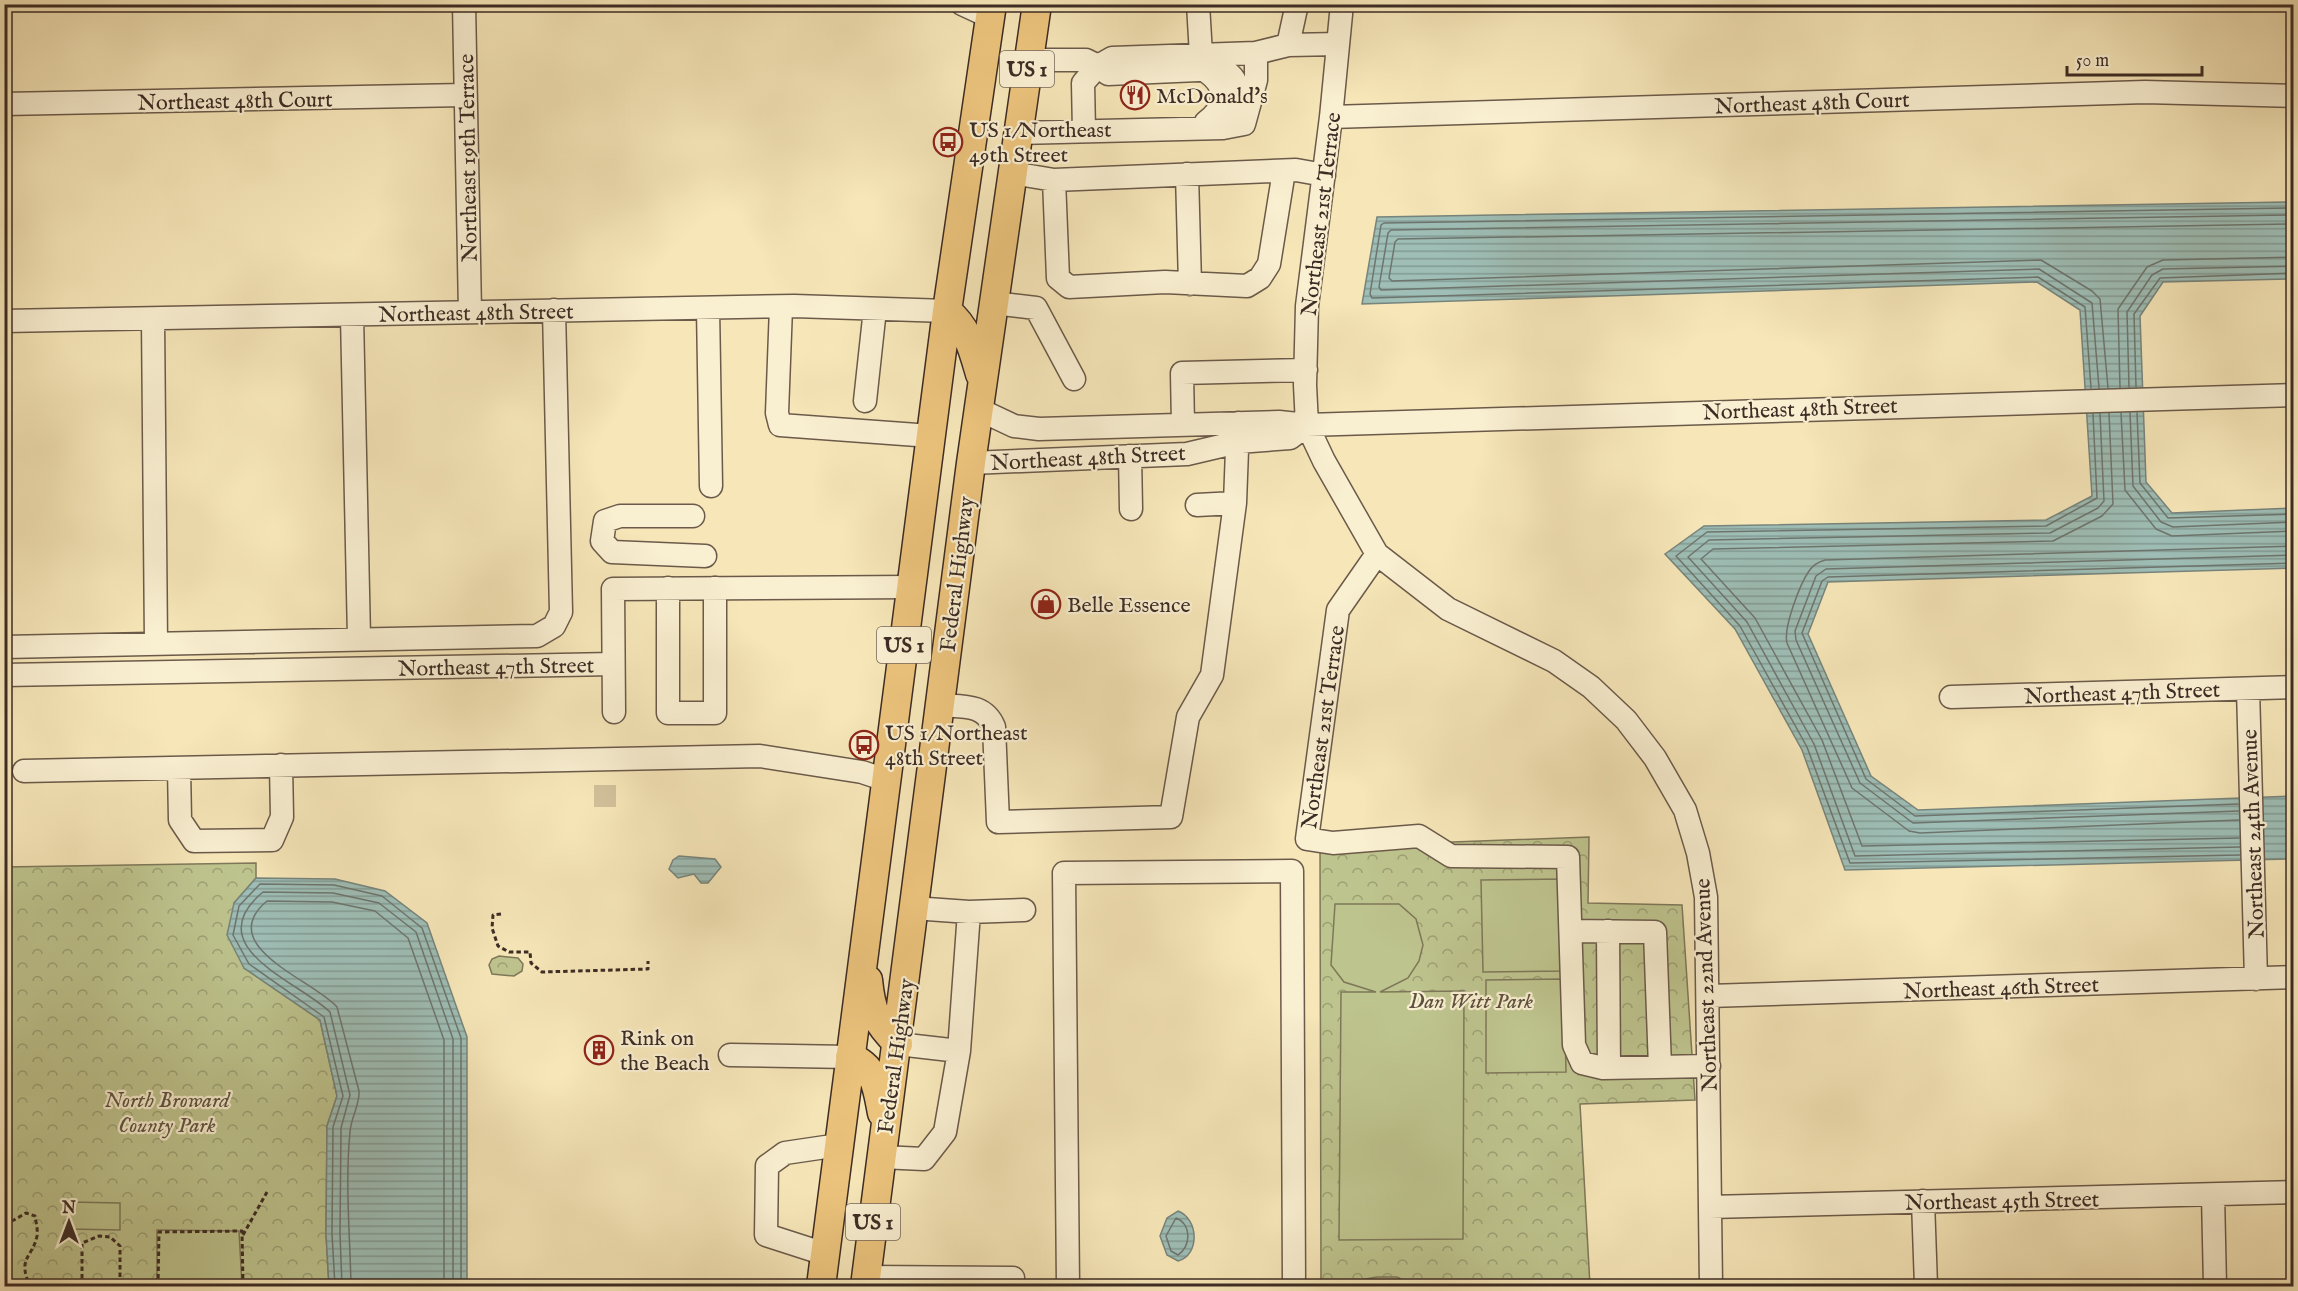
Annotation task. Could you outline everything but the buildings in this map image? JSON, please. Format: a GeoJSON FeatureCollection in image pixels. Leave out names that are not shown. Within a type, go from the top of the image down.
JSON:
{"type":"FeatureCollection","features":[{"type":"Feature","properties":{"kind":"main road","name":"Federal Highway"},"geometry":{"type":"LineString","coordinates":[[865,1282],[898,1044],[913,908],[982,379],[1037,4]]}},
{"type":"Feature","properties":{"kind":"main road","name":"Federal Highway"},"geometry":{"type":"LineString","coordinates":[[821,1287],[947,311],[991,11]]}},
{"type":"Feature","properties":{"kind":"main road"},"geometry":{"type":"LineString","coordinates":[[947,311],[960,322],[969,339],[982,379]]}},
{"type":"Feature","properties":{"kind":"main road"},"geometry":{"type":"LineString","coordinates":[[864,945],[870,1006],[880,1026],[898,1044]]}},
{"type":"Feature","properties":{"kind":"main road"},"geometry":{"type":"LineString","coordinates":[[850,1057],[862,1062],[875,1076],[885,1126]]}},
{"type":"Feature","properties":{"kind":"street","name":"Northeast 19th Terrace"},"geometry":{"type":"LineString","coordinates":[[464,4],[470,312]]}},
{"type":"Feature","properties":{"kind":"street"},"geometry":{"type":"LineString","coordinates":[[962,4],[991,11]]}},
{"type":"Feature","properties":{"kind":"street"},"geometry":{"type":"LineString","coordinates":[[1198,4],[1204,63]]}},
{"type":"Feature","properties":{"kind":"street"},"geometry":{"type":"LineString","coordinates":[[1288,45],[1298,4]]}},
{"type":"Feature","properties":{"kind":"street","name":"Northeast 21st Terrace"},"geometry":{"type":"LineString","coordinates":[[1307,425],[1305,370],[1307,306],[1331,117],[1342,4]]}},
{"type":"Feature","properties":{"kind":"street"},"geometry":{"type":"LineString","coordinates":[[1084,131],[1083,82],[1098,66],[1112,58],[1204,63],[1288,45],[1338,44]]}},
{"type":"Feature","properties":{"kind":"street"},"geometry":{"type":"LineString","coordinates":[[1018,133],[1223,128],[1244,124],[1256,80],[1256,52]]}},
{"type":"Feature","properties":{"kind":"street"},"geometry":{"type":"LineString","coordinates":[[1028,60],[1086,60],[1098,66]]}},
{"type":"Feature","properties":{"kind":"street"},"geometry":{"type":"LineString","coordinates":[[1159,129],[1176,123],[1225,122],[1232,118],[1238,98],[1237,85],[1230,73],[1204,63]]}},
{"type":"Feature","properties":{"kind":"street","name":"Northeast 48th Court"},"geometry":{"type":"LineString","coordinates":[[1331,117],[2145,92],[2294,96]]}},
{"type":"Feature","properties":{"kind":"street","name":"Northeast 48th Court"},"geometry":{"type":"LineString","coordinates":[[4,104],[465,95]]}},
{"type":"Feature","properties":{"kind":"street"},"geometry":{"type":"LineString","coordinates":[[1054,180],[1058,278],[1069,286],[1165,282],[1247,286],[1260,278],[1269,264],[1284,171]]}},
{"type":"Feature","properties":{"kind":"street"},"geometry":{"type":"LineString","coordinates":[[1012,173],[1054,180],[1284,171],[1324,175]]}},
{"type":"Feature","properties":{"kind":"street"},"geometry":{"type":"LineString","coordinates":[[1187,174],[1190,284]]}},
{"type":"Feature","properties":{"kind":"street"},"geometry":{"type":"LineString","coordinates":[[993,303],[1036,308],[1074,379]]}},
{"type":"Feature","properties":{"kind":"street"},"geometry":{"type":"LineString","coordinates":[[781,307],[777,414],[780,425],[931,436]]}},
{"type":"Feature","properties":{"kind":"street","name":"Northeast 48th Street"},"geometry":{"type":"LineString","coordinates":[[4,321],[781,307],[947,311]]}},
{"type":"Feature","properties":{"kind":"street"},"geometry":{"type":"LineString","coordinates":[[708,308],[711,486]]}},
{"type":"Feature","properties":{"kind":"street"},"geometry":{"type":"LineString","coordinates":[[865,401],[875,309]]}},
{"type":"Feature","properties":{"kind":"street"},"geometry":{"type":"LineString","coordinates":[[4,647],[537,636],[554,626],[561,612],[554,310]]}},
{"type":"Feature","properties":{"kind":"street"},"geometry":{"type":"LineString","coordinates":[[352,316],[359,638]]}},
{"type":"Feature","properties":{"kind":"street"},"geometry":{"type":"LineString","coordinates":[[153,319],[156,643]]}},
{"type":"Feature","properties":{"kind":"street"},"geometry":{"type":"LineString","coordinates":[[1183,425],[1182,373],[1305,370]]}},
{"type":"Feature","properties":{"kind":"street","name":"Northeast 48th Street"},"geometry":{"type":"LineString","coordinates":[[978,409],[1014,426],[1039,429],[1183,425],[1290,438],[1307,425],[2294,395]]}},
{"type":"Feature","properties":{"kind":"street","name":"Northeast 22nd Avenue"},"geometry":{"type":"LineString","coordinates":[[1307,425],[1324,461],[1377,554],[1448,609],[1554,661],[1591,687],[1626,720],[1655,758],[1685,810],[1698,853],[1706,897],[1712,1287]]}},
{"type":"Feature","properties":{"kind":"street"},"geometry":{"type":"LineString","coordinates":[[939,705],[980,709],[989,715],[994,727],[998,822],[1171,817],[1188,717],[1212,675],[1235,503],[1238,433]]}},
{"type":"Feature","properties":{"kind":"street","name":"Northeast 48th Street"},"geometry":{"type":"LineString","coordinates":[[971,463],[1187,454],[1238,433]]}},
{"type":"Feature","properties":{"kind":"street"},"geometry":{"type":"LineString","coordinates":[[1130,456],[1131,509]]}},
{"type":"Feature","properties":{"kind":"street"},"geometry":{"type":"LineString","coordinates":[[1197,505],[1235,503]]}},
{"type":"Feature","properties":{"kind":"street"},"geometry":{"type":"LineString","coordinates":[[668,588],[668,713],[715,713],[706,548],[612,552],[602,541],[605,521],[620,516],[693,516]]}},
{"type":"Feature","properties":{"kind":"street","name":"Northeast 21st Terrace"},"geometry":{"type":"LineString","coordinates":[[1377,554],[1338,610],[1307,839],[1333,843],[1419,836],[1451,856],[1568,857],[1572,931]]}},
{"type":"Feature","properties":{"kind":"street","name":"Northeast 47th Street"},"geometry":{"type":"LineString","coordinates":[[4,675],[613,664],[613,589],[911,587]]}},
{"type":"Feature","properties":{"kind":"street"},"geometry":{"type":"LineString","coordinates":[[613,664],[614,712]]}},
{"type":"Feature","properties":{"kind":"street","name":"Northeast 47th Street"},"geometry":{"type":"LineString","coordinates":[[1951,697],[2294,687]]}},
{"type":"Feature","properties":{"kind":"street","name":"Northeast 24th Avenue"},"geometry":{"type":"LineString","coordinates":[[2248,689],[2256,979]]}},
{"type":"Feature","properties":{"kind":"street"},"geometry":{"type":"LineString","coordinates":[[24,771],[281,765],[605,768],[760,756],[862,772],[886,780]]}},
{"type":"Feature","properties":{"kind":"street"},"geometry":{"type":"LineString","coordinates":[[179,768],[180,820],[194,841],[273,840],[282,817],[281,765]]}},
{"type":"Feature","properties":{"kind":"street"},"geometry":{"type":"LineString","coordinates":[[1068,1287],[1064,873],[1292,870],[1294,1287]]}},
{"type":"Feature","properties":{"kind":"street"},"geometry":{"type":"LineString","coordinates":[[913,908],[969,912],[1024,910]]}},
{"type":"Feature","properties":{"kind":"street"},"geometry":{"type":"LineString","coordinates":[[881,1157],[924,1159],[945,1132],[959,1051],[969,912]]}},
{"type":"Feature","properties":{"kind":"street"},"geometry":{"type":"LineString","coordinates":[[1660,1067],[1655,932],[1572,931],[1574,1046],[1582,1063],[1609,1068],[1660,1067],[1709,1066]]}},
{"type":"Feature","properties":{"kind":"street"},"geometry":{"type":"LineString","coordinates":[[1608,931],[1609,1068]]}},
{"type":"Feature","properties":{"kind":"street","name":"Northeast 46th Street"},"geometry":{"type":"LineString","coordinates":[[1709,996],[2294,978]]}},
{"type":"Feature","properties":{"kind":"street"},"geometry":{"type":"LineString","coordinates":[[898,1044],[959,1051]]}},
{"type":"Feature","properties":{"kind":"street"},"geometry":{"type":"LineString","coordinates":[[730,1055],[850,1057]]}},
{"type":"Feature","properties":{"kind":"street"},"geometry":{"type":"LineString","coordinates":[[825,1254],[766,1235],[767,1166],[784,1153],[839,1145]]}},
{"type":"Feature","properties":{"kind":"street","name":"Northeast 45th Street"},"geometry":{"type":"LineString","coordinates":[[1710,1207],[2294,1192]]}},
{"type":"Feature","properties":{"kind":"street"},"geometry":{"type":"LineString","coordinates":[[2213,1195],[2215,1287]]}},
{"type":"Feature","properties":{"kind":"street"},"geometry":{"type":"LineString","coordinates":[[1923,1202],[1926,1287]]}},
{"type":"Feature","properties":{"kind":"street"},"geometry":{"type":"LineString","coordinates":[[865,1282],[1013,1278]]}},
{"type":"Feature","properties":{"kind":"path"},"geometry":{"type":"LineString","coordinates":[[501,914],[493,915],[492,927],[498,946],[509,952],[530,952],[531,963],[542,972],[648,969],[648,961]]}},
{"type":"Feature","properties":{"kind":"path"},"geometry":{"type":"LineString","coordinates":[[242,1237],[267,1192]]}},
{"type":"Feature","properties":{"kind":"path"},"geometry":{"type":"LineString","coordinates":[[4,1222],[14,1220],[26,1213],[35,1216],[38,1235],[25,1257],[26,1276],[30,1287]]}},
{"type":"Feature","properties":{"kind":"path"},"geometry":{"type":"LineString","coordinates":[[82,1287],[82,1243],[99,1236],[110,1237],[120,1246],[120,1286],[158,1286],[159,1232],[242,1232],[243,1287]]}},
{"type":"Feature","properties":{"kind":"path"},"geometry":{"type":"LineString","coordinates":[[4,1268],[6,1287]]}},
{"type":"Feature","properties":{"kind":"green space","name":"Dan Witt Park"},"geometry":{"type":"Polygon","coordinates":[[[1589,837],[1588,903],[1682,905],[1695,1100],[1580,1104],[1590,1286],[1321,1286],[1320,847],[1589,837]]]}},
{"type":"Feature","properties":{"kind":"green space","name":"North Broward County Park"},"geometry":{"type":"Polygon","coordinates":[[[256,863],[256,878],[234,903],[244,968],[320,1020],[337,1096],[327,1126],[326,1234],[329,1286],[5,1286],[4,867],[256,863]]]}},
{"type":"Feature","properties":{"kind":"green space"},"geometry":{"type":"Polygon","coordinates":[[[1563,879],[1564,971],[1483,972],[1481,880],[1563,879]]]}},
{"type":"Feature","properties":{"kind":"green space"},"geometry":{"type":"Polygon","coordinates":[[[1335,904],[1399,904],[1416,919],[1423,945],[1419,961],[1408,978],[1380,992],[1464,991],[1463,1239],[1339,1240],[1341,992],[1376,992],[1344,982],[1331,965],[1335,904]]]}},
{"type":"Feature","properties":{"kind":"green space"},"geometry":{"type":"Polygon","coordinates":[[[499,956],[518,958],[523,964],[522,971],[514,976],[492,974],[489,965],[492,959],[499,956]]]}},
{"type":"Feature","properties":{"kind":"green space"},"geometry":{"type":"Polygon","coordinates":[[[1564,979],[1566,1072],[1486,1073],[1486,980],[1564,979]]]}},
{"type":"Feature","properties":{"kind":"green space"},"geometry":{"type":"Polygon","coordinates":[[[69,1202],[120,1203],[120,1230],[69,1229],[69,1202]]]}},
{"type":"Feature","properties":{"kind":"green space"},"geometry":{"type":"Polygon","coordinates":[[[157,1230],[239,1231],[242,1286],[157,1286],[157,1230]]]}},
{"type":"Feature","properties":{"kind":"green space"},"geometry":{"type":"Polygon","coordinates":[[[1397,1277],[1415,1286],[1351,1286],[1360,1280],[1397,1277]]]}},
{"type":"Feature","properties":{"kind":"water"},"geometry":{"type":"Polygon","coordinates":[[[1486,5],[1611,5],[1492,9],[1486,5]]]}},
{"type":"Feature","properties":{"kind":"water"},"geometry":{"type":"Polygon","coordinates":[[[2293,202],[2293,279],[2163,282],[2140,316],[2146,482],[2172,513],[2293,508],[2293,568],[1828,582],[1808,634],[1871,776],[1918,810],[2293,796],[2293,859],[1845,870],[1802,750],[1735,629],[1665,554],[1704,526],[2046,520],[2092,496],[2080,310],[2037,282],[1362,304],[1377,217],[2293,202]]]}},
{"type":"Feature","properties":{"kind":"water"},"geometry":{"type":"Polygon","coordinates":[[[679,856],[715,859],[721,867],[708,883],[701,883],[694,874],[678,878],[669,869],[673,860],[679,856]]]}},
{"type":"Feature","properties":{"kind":"water"},"geometry":{"type":"Polygon","coordinates":[[[256,878],[335,879],[385,891],[427,923],[467,1037],[467,1286],[329,1286],[326,1234],[327,1126],[337,1096],[320,1020],[244,968],[227,935],[234,903],[256,878]]]}},
{"type":"Feature","properties":{"kind":"water"},"geometry":{"type":"Polygon","coordinates":[[[1178,1211],[1190,1221],[1194,1237],[1190,1252],[1178,1261],[1167,1255],[1160,1236],[1167,1218],[1178,1211]]]}},
{"type":"Feature","properties":{"kind":"tunnel"},"geometry":{"type":"LineString","coordinates":[[605,776],[605,807]]}},
{"type":"Feature","properties":{"kind":"place","name":"McDonald's"},"geometry":{"type":"Point","coordinates":[1135,95]}},
{"type":"Feature","properties":{"kind":"place","name":"US 1/Northeast 49th Street"},"geometry":{"type":"Point","coordinates":[948,142]}},
{"type":"Feature","properties":{"kind":"place","name":"Belle Essence"},"geometry":{"type":"Point","coordinates":[1046,604]}},
{"type":"Feature","properties":{"kind":"place","name":"US 1/Northeast 48th Street"},"geometry":{"type":"Point","coordinates":[864,745]}},
{"type":"Feature","properties":{"kind":"place","name":"Rink on the Beach"},"geometry":{"type":"Point","coordinates":[599,1050]}}]}
